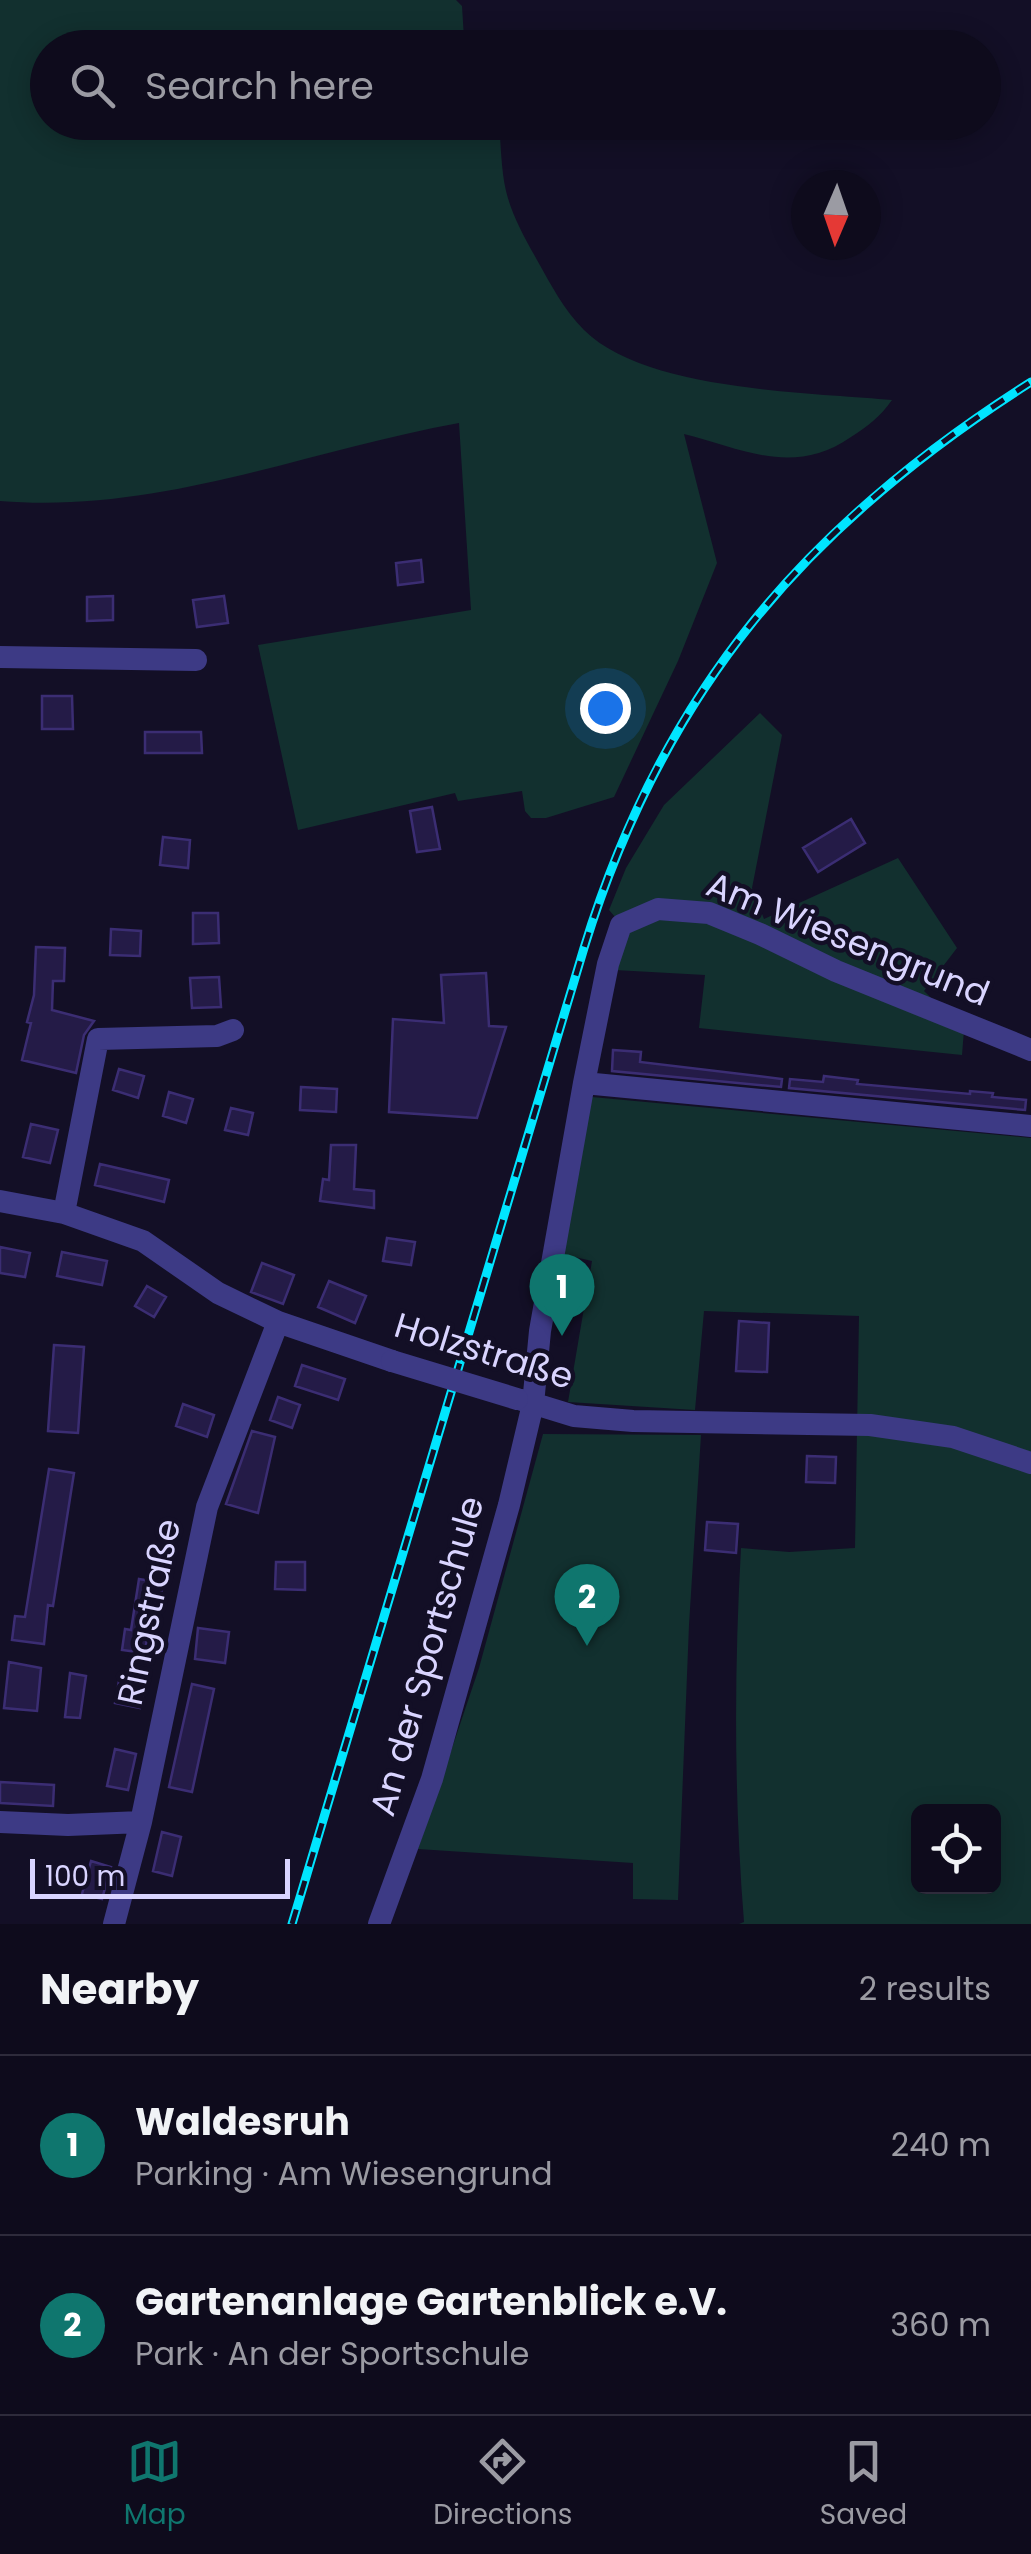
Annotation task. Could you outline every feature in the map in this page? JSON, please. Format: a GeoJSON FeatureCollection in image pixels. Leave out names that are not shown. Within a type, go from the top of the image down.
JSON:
{"type":"FeatureCollection","features":[{"type":"Feature","properties":{"kind":"street"},"geometry":{"type":"LineString","coordinates":[[0,657],[196,660]]}},
{"type":"Feature","properties":{"kind":"street","name":"Am Wiesengrund"},"geometry":{"type":"LineString","coordinates":[[525,1401],[584,1082],[608,964],[622,924],[658,909],[710,913],[836,971],[1031,1050]]}},
{"type":"Feature","properties":{"kind":"street"},"geometry":{"type":"LineString","coordinates":[[64,1213],[98,1039],[217,1036],[233,1030]]}},
{"type":"Feature","properties":{"kind":"street"},"geometry":{"type":"LineString","coordinates":[[584,1082],[1031,1126]]}},
{"type":"Feature","properties":{"kind":"street","name":"Holzstraße"},"geometry":{"type":"LineString","coordinates":[[0,1200],[64,1213],[143,1241],[218,1292],[278,1322],[574,1416],[870,1425],[953,1437],[1031,1463]]}},
{"type":"Feature","properties":{"kind":"street","name":"Ringstraße"},"geometry":{"type":"LineString","coordinates":[[114,1924],[141,1822],[207,1507],[278,1322]]}},
{"type":"Feature","properties":{"kind":"street","name":"An der Sportschule"},"geometry":{"type":"LineString","coordinates":[[379,1924],[432,1779],[473,1643],[525,1401]]}},
{"type":"Feature","properties":{"kind":"street"},"geometry":{"type":"LineString","coordinates":[[0,1822],[141,1822]]}},
{"type":"Feature","properties":{"kind":"green space"},"geometry":{"type":"Polygon","coordinates":[[[0,0],[456,0],[462,6],[464,30],[30,30],[30,140],[500,140],[504,183],[519,227],[570,314],[611,350],[646,366],[729,385],[892,400],[857,433],[809,456],[768,456],[684,434],[717,563],[678,661],[614,797],[546,818],[531,818],[525,811],[522,791],[458,801],[455,793],[298,830],[258,645],[471,610],[459,423],[175,489],[60,503],[0,501],[0,0]]]}},
{"type":"Feature","properties":{"kind":"green space"},"geometry":{"type":"Polygon","coordinates":[[[760,713],[782,735],[752,888],[764,919],[898,858],[957,948],[924,991],[964,1030],[962,1055],[699,1028],[705,975],[615,970],[628,932],[609,910],[626,868],[664,805],[760,713]]]}},
{"type":"Feature","properties":{"kind":"green space"},"geometry":{"type":"Polygon","coordinates":[[[592,1097],[1031,1138],[1031,1924],[739,1924],[744,1922],[736,1735],[741,1548],[789,1552],[855,1548],[859,1316],[704,1311],[695,1410],[568,1402],[592,1261],[557,1253],[592,1097]]]}},
{"type":"Feature","properties":{"kind":"green space"},"geometry":{"type":"Polygon","coordinates":[[[543,1434],[701,1435],[678,1900],[633,1899],[633,1863],[418,1849],[479,1668],[543,1434]]]}},
{"type":"Feature","properties":{"kind":"building"},"geometry":{"type":"Polygon","coordinates":[[[421,560],[423,582],[398,585],[396,563],[421,560]]]}},
{"type":"Feature","properties":{"kind":"building"},"geometry":{"type":"Polygon","coordinates":[[[113,596],[113,620],[87,621],[87,597],[113,596]]]}},
{"type":"Feature","properties":{"kind":"building"},"geometry":{"type":"Polygon","coordinates":[[[224,596],[228,623],[197,627],[193,600],[224,596]]]}},
{"type":"Feature","properties":{"kind":"building"},"geometry":{"type":"Polygon","coordinates":[[[42,696],[72,696],[73,729],[42,729],[42,696]]]}},
{"type":"Feature","properties":{"kind":"building"},"geometry":{"type":"Polygon","coordinates":[[[145,732],[201,732],[202,753],[145,753],[145,732]]]}},
{"type":"Feature","properties":{"kind":"building"},"geometry":{"type":"Polygon","coordinates":[[[432,807],[440,849],[417,852],[410,811],[432,807]]]}},
{"type":"Feature","properties":{"kind":"building"},"geometry":{"type":"Polygon","coordinates":[[[851,819],[865,843],[818,872],[803,848],[851,819]]]}},
{"type":"Feature","properties":{"kind":"building"},"geometry":{"type":"Polygon","coordinates":[[[163,837],[190,840],[188,868],[160,865],[163,837]]]}},
{"type":"Feature","properties":{"kind":"building"},"geometry":{"type":"Polygon","coordinates":[[[193,913],[218,913],[219,943],[193,944],[193,913]]]}},
{"type":"Feature","properties":{"kind":"building"},"geometry":{"type":"Polygon","coordinates":[[[111,929],[141,931],[140,956],[110,955],[111,929]]]}},
{"type":"Feature","properties":{"kind":"building"},"geometry":{"type":"Polygon","coordinates":[[[36,947],[65,948],[64,981],[53,981],[52,1010],[94,1021],[84,1035],[76,1073],[22,1060],[31,1023],[27,1022],[34,995],[36,947]]]}},
{"type":"Feature","properties":{"kind":"building"},"geometry":{"type":"Polygon","coordinates":[[[486,973],[489,1026],[506,1027],[477,1118],[389,1112],[393,1019],[444,1023],[441,975],[486,973]]]}},
{"type":"Feature","properties":{"kind":"building"},"geometry":{"type":"Polygon","coordinates":[[[219,977],[221,1007],[192,1008],[190,978],[219,977]]]}},
{"type":"Feature","properties":{"kind":"building"},"geometry":{"type":"Polygon","coordinates":[[[613,1050],[641,1052],[640,1062],[782,1079],[781,1087],[612,1071],[613,1050]]]}},
{"type":"Feature","properties":{"kind":"building"},"geometry":{"type":"Polygon","coordinates":[[[119,1069],[144,1076],[138,1098],[113,1090],[119,1069]]]}},
{"type":"Feature","properties":{"kind":"building"},"geometry":{"type":"Polygon","coordinates":[[[824,1076],[858,1080],[857,1084],[993,1093],[992,1097],[1026,1100],[1025,1110],[789,1088],[790,1079],[823,1082],[824,1076]]]}},
{"type":"Feature","properties":{"kind":"building"},"geometry":{"type":"Polygon","coordinates":[[[301,1087],[337,1089],[336,1112],[300,1110],[301,1087]]]}},
{"type":"Feature","properties":{"kind":"building"},"geometry":{"type":"Polygon","coordinates":[[[169,1092],[193,1099],[186,1123],[163,1116],[169,1092]]]}},
{"type":"Feature","properties":{"kind":"building"},"geometry":{"type":"Polygon","coordinates":[[[231,1108],[253,1113],[248,1135],[225,1130],[231,1108]]]}},
{"type":"Feature","properties":{"kind":"building"},"geometry":{"type":"Polygon","coordinates":[[[31,1124],[58,1130],[50,1163],[23,1157],[31,1124]]]}},
{"type":"Feature","properties":{"kind":"building"},"geometry":{"type":"Polygon","coordinates":[[[331,1145],[356,1145],[354,1189],[374,1191],[374,1208],[320,1201],[323,1179],[329,1180],[331,1145]]]}},
{"type":"Feature","properties":{"kind":"building"},"geometry":{"type":"Polygon","coordinates":[[[100,1164],[169,1180],[164,1202],[95,1185],[100,1164]]]}},
{"type":"Feature","properties":{"kind":"building"},"geometry":{"type":"Polygon","coordinates":[[[387,1238],[415,1242],[411,1265],[383,1261],[387,1238]]]}},
{"type":"Feature","properties":{"kind":"building"},"geometry":{"type":"Polygon","coordinates":[[[0,1247],[30,1253],[25,1277],[0,1273],[0,1247]]]}},
{"type":"Feature","properties":{"kind":"building"},"geometry":{"type":"Polygon","coordinates":[[[62,1252],[107,1261],[102,1285],[57,1276],[62,1252]]]}},
{"type":"Feature","properties":{"kind":"building"},"geometry":{"type":"Polygon","coordinates":[[[262,1263],[294,1275],[283,1304],[251,1292],[262,1263]]]}},
{"type":"Feature","properties":{"kind":"building"},"geometry":{"type":"Polygon","coordinates":[[[329,1281],[366,1296],[355,1323],[318,1307],[329,1281]]]}},
{"type":"Feature","properties":{"kind":"building"},"geometry":{"type":"Polygon","coordinates":[[[147,1286],[166,1297],[154,1317],[135,1306],[147,1286]]]}},
{"type":"Feature","properties":{"kind":"building"},"geometry":{"type":"Polygon","coordinates":[[[739,1321],[769,1323],[767,1372],[736,1371],[739,1321]]]}},
{"type":"Feature","properties":{"kind":"building"},"geometry":{"type":"Polygon","coordinates":[[[54,1345],[84,1347],[78,1433],[48,1431],[54,1345]]]}},
{"type":"Feature","properties":{"kind":"building"},"geometry":{"type":"Polygon","coordinates":[[[302,1365],[345,1379],[338,1400],[295,1386],[302,1365]]]}},
{"type":"Feature","properties":{"kind":"building"},"geometry":{"type":"Polygon","coordinates":[[[278,1397],[300,1405],[292,1428],[270,1420],[278,1397]]]}},
{"type":"Feature","properties":{"kind":"building"},"geometry":{"type":"Polygon","coordinates":[[[183,1404],[214,1415],[207,1437],[176,1426],[183,1404]]]}},
{"type":"Feature","properties":{"kind":"building"},"geometry":{"type":"Polygon","coordinates":[[[252,1431],[275,1437],[258,1513],[226,1504],[252,1431]]]}},
{"type":"Feature","properties":{"kind":"building"},"geometry":{"type":"Polygon","coordinates":[[[807,1456],[836,1457],[835,1483],[806,1482],[807,1456]]]}},
{"type":"Feature","properties":{"kind":"building"},"geometry":{"type":"Polygon","coordinates":[[[49,1469],[74,1473],[44,1644],[12,1640],[15,1616],[25,1617],[49,1469]]]}},
{"type":"Feature","properties":{"kind":"building"},"geometry":{"type":"Polygon","coordinates":[[[707,1522],[738,1524],[736,1553],[705,1550],[707,1522]]]}},
{"type":"Feature","properties":{"kind":"building"},"geometry":{"type":"Polygon","coordinates":[[[276,1562],[305,1562],[305,1590],[275,1589],[276,1562]]]}},
{"type":"Feature","properties":{"kind":"building"},"geometry":{"type":"Polygon","coordinates":[[[139,1579],[163,1583],[159,1609],[151,1608],[145,1653],[122,1650],[125,1629],[131,1630],[139,1579]]]}},
{"type":"Feature","properties":{"kind":"building"},"geometry":{"type":"Polygon","coordinates":[[[198,1628],[229,1632],[225,1663],[195,1659],[198,1628]]]}},
{"type":"Feature","properties":{"kind":"building"},"geometry":{"type":"Polygon","coordinates":[[[9,1662],[41,1668],[37,1711],[4,1708],[9,1662]]]}},
{"type":"Feature","properties":{"kind":"building"},"geometry":{"type":"Polygon","coordinates":[[[70,1673],[86,1676],[80,1718],[65,1717],[70,1673]]]}},
{"type":"Feature","properties":{"kind":"building"},"geometry":{"type":"Polygon","coordinates":[[[119,1681],[144,1686],[140,1708],[115,1703],[119,1681]]]}},
{"type":"Feature","properties":{"kind":"building"},"geometry":{"type":"Polygon","coordinates":[[[192,1684],[214,1689],[192,1792],[169,1787],[192,1684]]]}},
{"type":"Feature","properties":{"kind":"building"},"geometry":{"type":"Polygon","coordinates":[[[115,1749],[136,1754],[128,1790],[107,1786],[115,1749]]]}},
{"type":"Feature","properties":{"kind":"building"},"geometry":{"type":"Polygon","coordinates":[[[0,1782],[54,1785],[53,1806],[0,1803],[0,1782]]]}},
{"type":"Feature","properties":{"kind":"building"},"geometry":{"type":"Polygon","coordinates":[[[162,1832],[181,1837],[172,1876],[153,1871],[162,1832]]]}},
{"type":"Feature","properties":{"kind":"building"},"geometry":{"type":"Polygon","coordinates":[[[91,1861],[111,1867],[102,1899],[82,1894],[91,1861]]]}},
{"type":"Feature","properties":{"kind":"railway"},"geometry":{"type":"LineString","coordinates":[[292,1924],[584,948],[617,856],[656,771],[701,693],[753,622],[812,556],[877,494],[950,437],[1031,382]]}},
{"type":"Feature","properties":{"kind":"place","name":"Waldesruh"},"geometry":{"type":"Point","coordinates":[562,1336]}},
{"type":"Feature","properties":{"kind":"place","name":"Gartenanlage Gartenblick e.V."},"geometry":{"type":"Point","coordinates":[587,1646]}}]}
